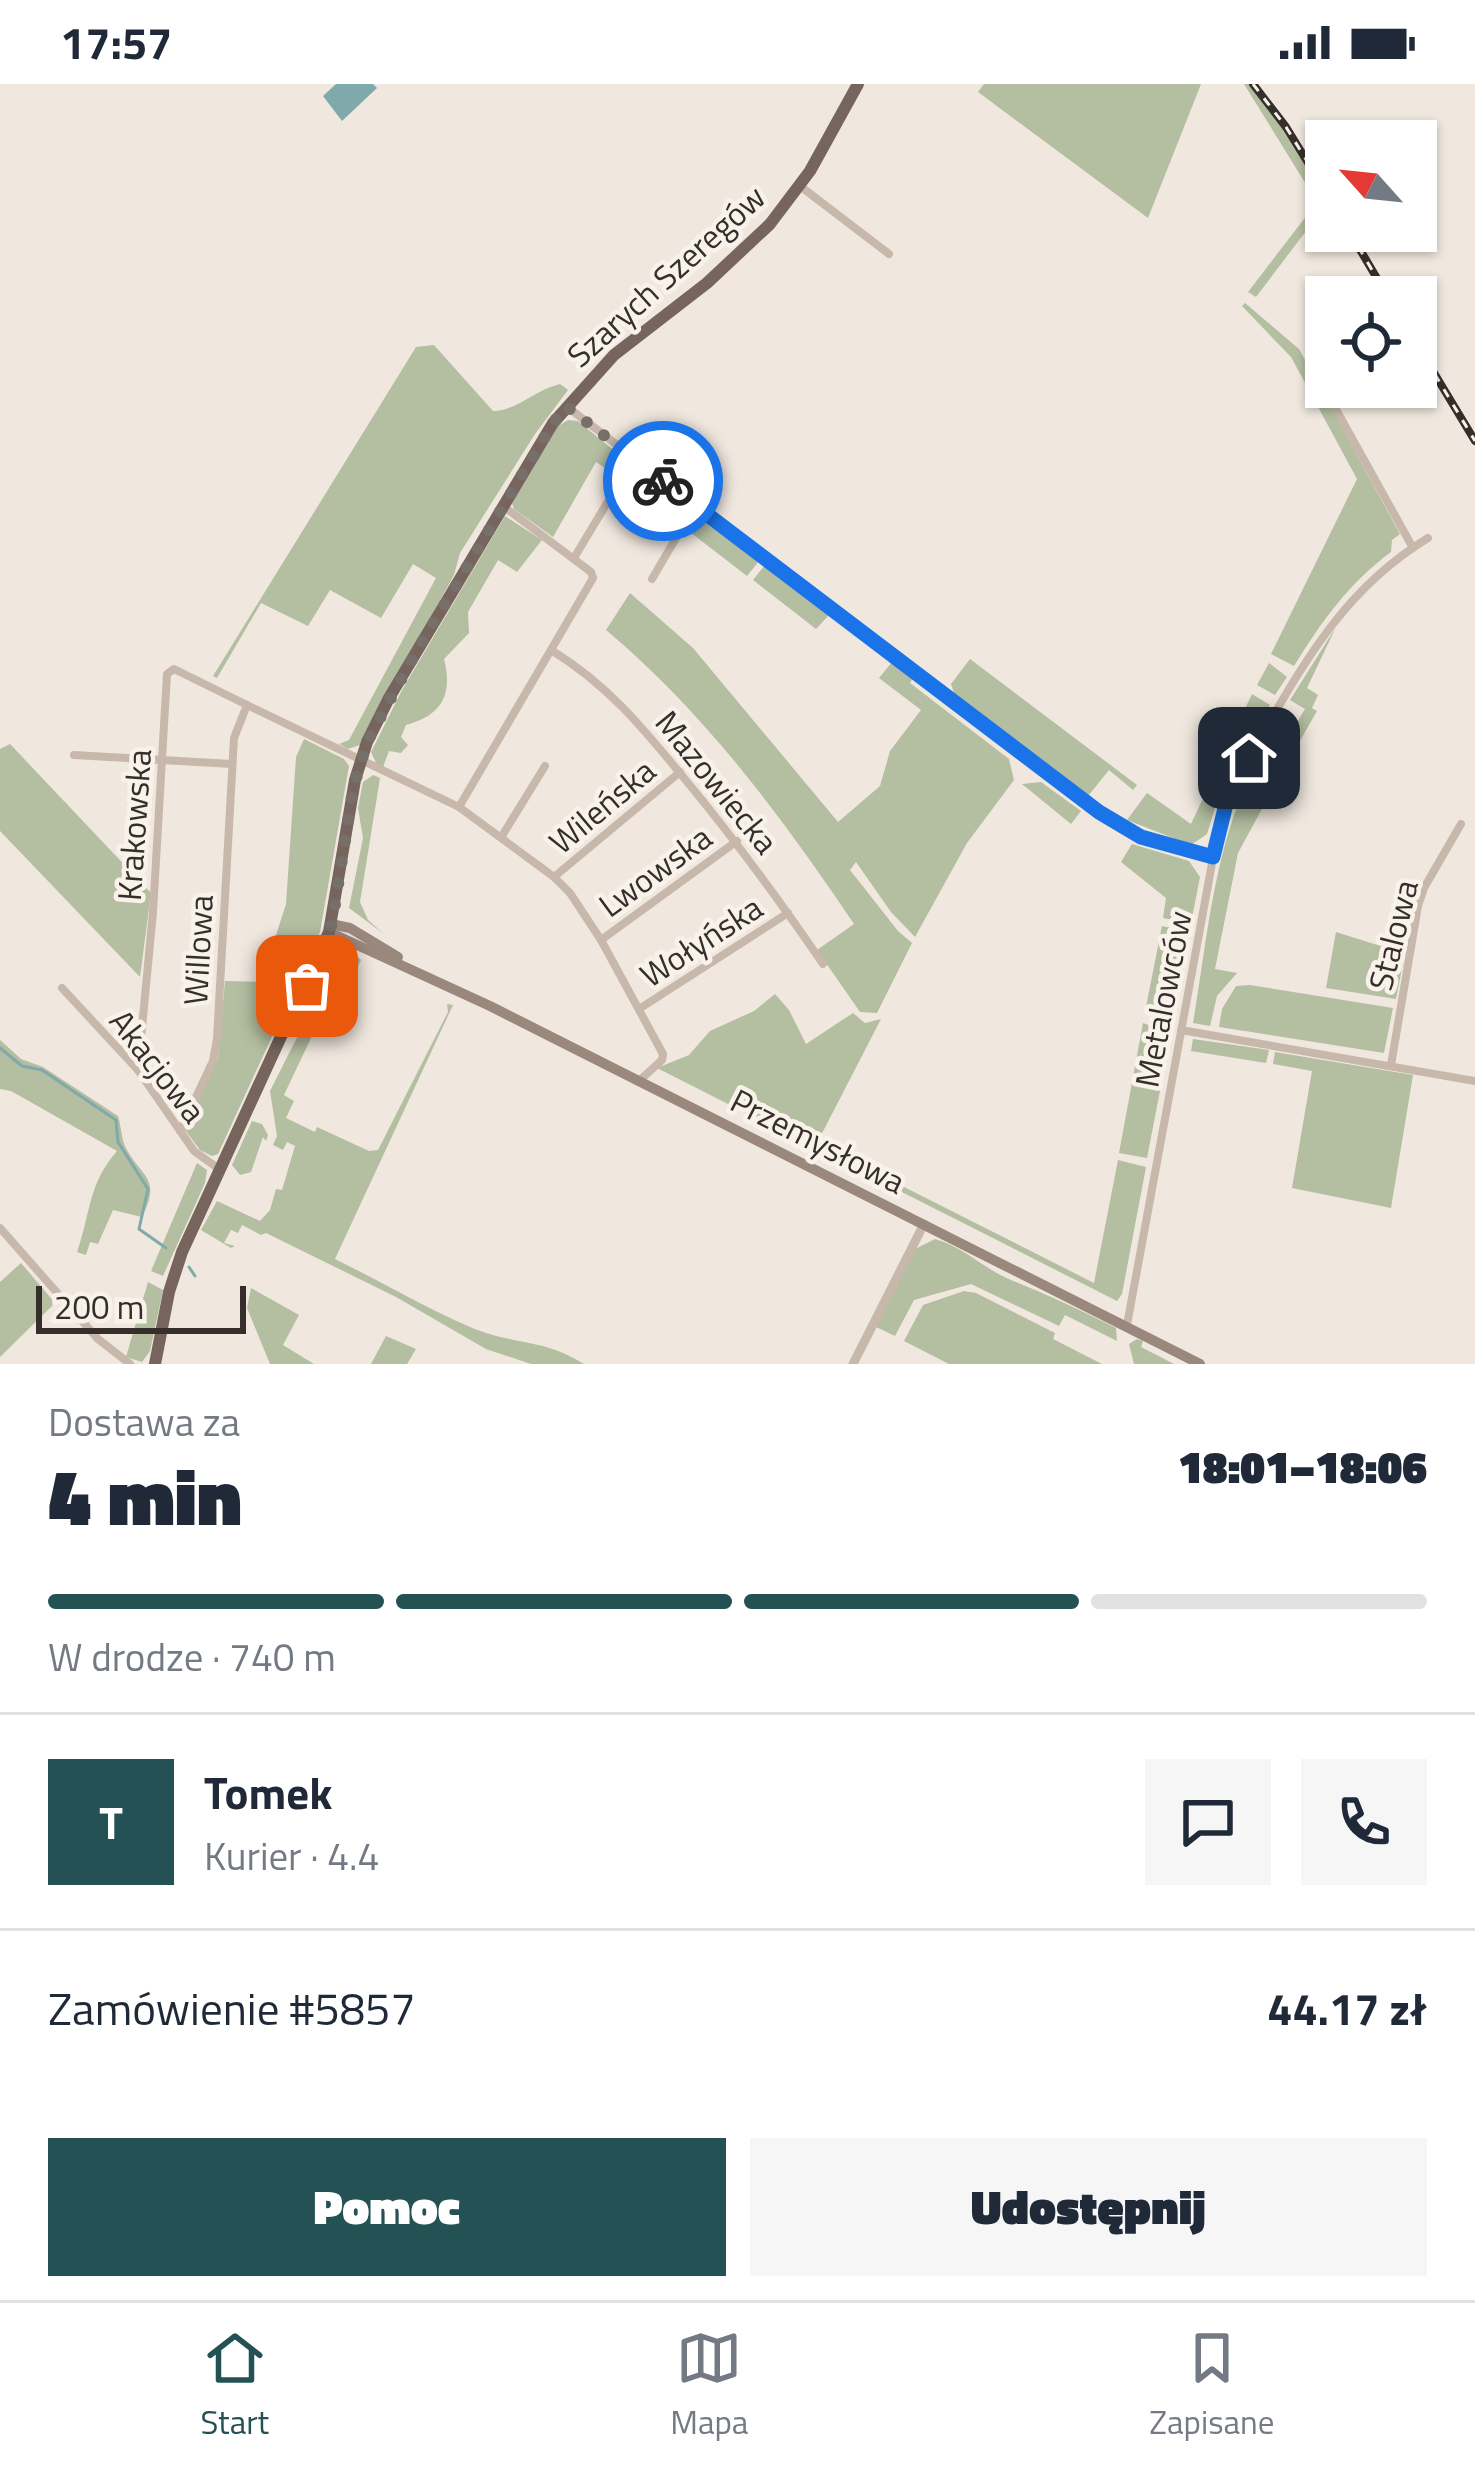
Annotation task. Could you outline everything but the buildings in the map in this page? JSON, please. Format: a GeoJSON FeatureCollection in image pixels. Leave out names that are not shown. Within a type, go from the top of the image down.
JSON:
{"type":"FeatureCollection","features":[{"type":"Feature","properties":{"kind":"main road","name":"Szarych Szeregów"},"geometry":{"type":"LineString","coordinates":[[155,1364],[174,1276],[330,928],[361,760],[389,698],[566,406],[614,355],[734,260],[770,224],[800,186],[858,84]]}},
{"type":"Feature","properties":{"kind":"main road","name":"Przemysłowa"},"geometry":{"type":"LineString","coordinates":[[330,928],[1200,1364]]}},
{"type":"Feature","properties":{"kind":"street"},"geometry":{"type":"LineString","coordinates":[[800,186],[889,254]]}},
{"type":"Feature","properties":{"kind":"street"},"geometry":{"type":"LineString","coordinates":[[566,406],[1114,823],[1153,842],[1213,857]]}},
{"type":"Feature","properties":{"kind":"street"},"geometry":{"type":"LineString","coordinates":[[1335,408],[1413,548]]}},
{"type":"Feature","properties":{"kind":"street"},"geometry":{"type":"LineString","coordinates":[[574,558],[634,458]]}},
{"type":"Feature","properties":{"kind":"street"},"geometry":{"type":"LineString","coordinates":[[652,579],[696,504]]}},
{"type":"Feature","properties":{"kind":"street"},"geometry":{"type":"LineString","coordinates":[[460,808],[593,578],[574,558],[502,506]]}},
{"type":"Feature","properties":{"kind":"street","name":"Metalowców"},"geometry":{"type":"LineString","coordinates":[[1127,1325],[1213,857],[1235,781],[1325,631],[1354,595],[1428,538]]}},
{"type":"Feature","properties":{"kind":"street","name":"Mazowiecka"},"geometry":{"type":"LineString","coordinates":[[551,650],[606,687],[650,733],[737,842],[823,964]]}},
{"type":"Feature","properties":{"kind":"street","name":"Krakowska"},"geometry":{"type":"LineString","coordinates":[[138,1070],[169,669],[244,710],[460,808],[554,877],[601,940],[663,1054],[639,1081]]}},
{"type":"Feature","properties":{"kind":"street","name":"Willowa"},"geometry":{"type":"LineString","coordinates":[[180,1132],[213,1061],[217,1039],[234,738],[244,710]]}},
{"type":"Feature","properties":{"kind":"street"},"geometry":{"type":"LineString","coordinates":[[74,755],[232,764]]}},
{"type":"Feature","properties":{"kind":"street"},"geometry":{"type":"LineString","coordinates":[[502,836],[544,766]]}},
{"type":"Feature","properties":{"kind":"street","name":"Wileńska"},"geometry":{"type":"LineString","coordinates":[[554,877],[680,772]]}},
{"type":"Feature","properties":{"kind":"street","name":"Stalowa"},"geometry":{"type":"LineString","coordinates":[[1391,1065],[1418,906],[1461,824]]}},
{"type":"Feature","properties":{"kind":"street","name":"Lwowska"},"geometry":{"type":"LineString","coordinates":[[601,940],[737,842]]}},
{"type":"Feature","properties":{"kind":"street","name":"Wołyńska"},"geometry":{"type":"LineString","coordinates":[[639,1009],[788,914]]}},
{"type":"Feature","properties":{"kind":"street","name":"Akacjowa"},"geometry":{"type":"LineString","coordinates":[[62,988],[138,1070],[194,1151],[220,1170]]}},
{"type":"Feature","properties":{"kind":"street"},"geometry":{"type":"LineString","coordinates":[[1181,1030],[1475,1082]]}},
{"type":"Feature","properties":{"kind":"street"},"geometry":{"type":"LineString","coordinates":[[853,1364],[923,1224]]}},
{"type":"Feature","properties":{"kind":"street"},"geometry":{"type":"LineString","coordinates":[[0,1228],[98,1339],[130,1364]]}},
{"type":"Feature","properties":{"kind":"green space"},"geometry":{"type":"Polygon","coordinates":[[[984,84],[1201,84],[1148,218],[978,92],[984,84]]]}},
{"type":"Feature","properties":{"kind":"green space"},"geometry":{"type":"Polygon","coordinates":[[[1244,84],[1249,84],[1297,146],[1305,159],[1305,183],[1244,84]]]}},
{"type":"Feature","properties":{"kind":"green space"},"geometry":{"type":"Polygon","coordinates":[[[1305,218],[1305,232],[1256,297],[1248,292],[1305,218]]]}},
{"type":"Feature","properties":{"kind":"green space"},"geometry":{"type":"Polygon","coordinates":[[[1245,303],[1299,349],[1305,360],[1305,383],[1291,357],[1242,306],[1245,303]]]}},
{"type":"Feature","properties":{"kind":"green space"},"geometry":{"type":"Polygon","coordinates":[[[434,345],[493,411],[560,384],[568,390],[460,553],[454,575],[360,745],[348,749],[328,738],[339,744],[349,740],[436,578],[413,564],[381,618],[330,590],[308,626],[261,603],[217,678],[213,676],[416,347],[434,345]]]}},
{"type":"Feature","properties":{"kind":"green space"},"geometry":{"type":"Polygon","coordinates":[[[1319,408],[1331,408],[1400,534],[1392,540],[1391,552],[1337,604],[1294,666],[1271,654],[1357,479],[1319,408]]]}},
{"type":"Feature","properties":{"kind":"green space"},"geometry":{"type":"Polygon","coordinates":[[[578,421],[623,458],[624,467],[618,477],[596,462],[553,537],[512,503],[558,426],[578,421]]]}},
{"type":"Feature","properties":{"kind":"green space"},"geometry":{"type":"Polygon","coordinates":[[[655,482],[686,505],[679,524],[644,497],[655,482]]]}},
{"type":"Feature","properties":{"kind":"green space"},"geometry":{"type":"Polygon","coordinates":[[[694,515],[759,561],[747,576],[686,529],[694,515]]]}},
{"type":"Feature","properties":{"kind":"green space"},"geometry":{"type":"Polygon","coordinates":[[[505,516],[542,540],[517,572],[498,560],[468,612],[469,633],[444,659],[447,683],[442,702],[428,716],[406,725],[401,737],[408,745],[401,753],[389,751],[383,767],[377,765],[371,752],[402,690],[505,516]]]}},
{"type":"Feature","properties":{"kind":"green space"},"geometry":{"type":"Polygon","coordinates":[[[765,565],[829,615],[816,629],[753,580],[765,565]]]}},
{"type":"Feature","properties":{"kind":"green space"},"geometry":{"type":"Polygon","coordinates":[[[630,593],[693,648],[838,822],[880,786],[890,751],[921,710],[879,678],[892,662],[913,678],[910,683],[1009,759],[1014,780],[967,843],[915,937],[856,862],[850,870],[912,943],[877,1013],[860,1012],[817,950],[854,924],[827,884],[709,731],[606,630],[630,593]]]}},
{"type":"Feature","properties":{"kind":"green space"},"geometry":{"type":"Polygon","coordinates":[[[1336,627],[1307,688],[1318,695],[1312,708],[1317,711],[1285,767],[1274,760],[1305,709],[1290,700],[1336,627]]]}},
{"type":"Feature","properties":{"kind":"green space"},"geometry":{"type":"Polygon","coordinates":[[[970,659],[1137,785],[1133,790],[1109,770],[1088,796],[954,693],[951,684],[970,659]]]}},
{"type":"Feature","properties":{"kind":"green space"},"geometry":{"type":"Polygon","coordinates":[[[1269,663],[1287,677],[1275,695],[1257,685],[1269,663]]]}},
{"type":"Feature","properties":{"kind":"green space"},"geometry":{"type":"Polygon","coordinates":[[[1252,694],[1270,705],[1223,782],[1207,834],[1191,845],[1127,820],[1147,793],[1191,824],[1252,694]]]}},
{"type":"Feature","properties":{"kind":"green space"},"geometry":{"type":"Polygon","coordinates":[[[304,739],[349,766],[320,932],[218,1154],[212,1156],[200,1150],[185,1130],[218,1058],[225,981],[261,982],[286,904],[296,757],[304,739]]]}},
{"type":"Feature","properties":{"kind":"green space"},"geometry":{"type":"Polygon","coordinates":[[[10,744],[151,893],[140,977],[0,831],[0,749],[10,744]]]}},
{"type":"Feature","properties":{"kind":"green space"},"geometry":{"type":"Polygon","coordinates":[[[1253,772],[1277,781],[1238,853],[1215,969],[1237,973],[1217,996],[1210,1026],[1193,1023],[1221,862],[1253,772]]]}},
{"type":"Feature","properties":{"kind":"green space"},"geometry":{"type":"Polygon","coordinates":[[[373,775],[380,778],[360,902],[368,920],[384,934],[349,908],[363,838],[358,808],[363,782],[373,775]]]}},
{"type":"Feature","properties":{"kind":"green space"},"geometry":{"type":"Polygon","coordinates":[[[1041,782],[1081,811],[1071,824],[1022,784],[1041,782]]]}},
{"type":"Feature","properties":{"kind":"green space"},"geometry":{"type":"Polygon","coordinates":[[[1132,844],[1189,861],[1200,877],[1191,923],[1163,918],[1166,898],[1121,862],[1132,844]]]}},
{"type":"Feature","properties":{"kind":"green space"},"geometry":{"type":"Polygon","coordinates":[[[1162,926],[1190,932],[1172,1023],[1145,1012],[1162,926]]]}},
{"type":"Feature","properties":{"kind":"green space"},"geometry":{"type":"Polygon","coordinates":[[[1336,932],[1387,948],[1407,943],[1396,999],[1326,988],[1336,932]]]}},
{"type":"Feature","properties":{"kind":"green space"},"geometry":{"type":"Polygon","coordinates":[[[350,946],[344,954],[352,951],[361,960],[341,1002],[330,998],[284,1095],[294,1101],[286,1118],[369,1151],[378,1150],[448,1012],[447,1004],[453,1005],[335,1259],[470,1327],[555,1350],[584,1364],[531,1364],[486,1349],[396,1297],[266,1233],[242,1225],[238,1233],[231,1230],[224,1243],[235,1246],[231,1248],[201,1230],[217,1201],[260,1221],[270,1210],[276,1189],[282,1190],[295,1146],[287,1142],[283,1150],[273,1145],[277,1136],[270,1091],[335,962],[343,955],[335,958],[350,946]]]}},
{"type":"Feature","properties":{"kind":"green space"},"geometry":{"type":"Polygon","coordinates":[[[1236,986],[1393,1008],[1384,1053],[1219,1027],[1222,1009],[1236,986]]]}},
{"type":"Feature","properties":{"kind":"green space"},"geometry":{"type":"Polygon","coordinates":[[[775,994],[806,1044],[853,1013],[865,1023],[881,1019],[817,1143],[1094,1283],[1118,1160],[1146,1167],[1117,1301],[657,1068],[689,1055],[710,1031],[754,1011],[775,994]]]}},
{"type":"Feature","properties":{"kind":"green space"},"geometry":{"type":"Polygon","coordinates":[[[1143,1023],[1171,1034],[1147,1158],[1119,1153],[1143,1023]]]}},
{"type":"Feature","properties":{"kind":"green space"},"geometry":{"type":"Polygon","coordinates":[[[1193,1039],[1269,1050],[1266,1063],[1191,1051],[1193,1039]]]}},
{"type":"Feature","properties":{"kind":"green space"},"geometry":{"type":"Polygon","coordinates":[[[0,1040],[21,1059],[43,1067],[118,1116],[125,1146],[150,1185],[142,1217],[113,1210],[98,1244],[90,1242],[86,1255],[77,1252],[91,1199],[117,1151],[0,1089],[0,1040]]]}},
{"type":"Feature","properties":{"kind":"green space"},"geometry":{"type":"Polygon","coordinates":[[[1275,1052],[1413,1075],[1391,1208],[1292,1188],[1312,1071],[1273,1064],[1275,1052]]]}},
{"type":"Feature","properties":{"kind":"green space"},"geometry":{"type":"Polygon","coordinates":[[[252,1121],[262,1124],[268,1135],[266,1141],[263,1137],[251,1172],[240,1175],[232,1165],[252,1121]]]}},
{"type":"Feature","properties":{"kind":"green space"},"geometry":{"type":"Polygon","coordinates":[[[197,1163],[207,1170],[205,1183],[163,1276],[151,1271],[197,1163]]]}},
{"type":"Feature","properties":{"kind":"green space"},"geometry":{"type":"Polygon","coordinates":[[[935,1239],[1116,1328],[1117,1341],[1065,1315],[1059,1326],[971,1284],[914,1300],[895,1336],[876,1327],[915,1249],[935,1239]]]}},
{"type":"Feature","properties":{"kind":"green space"},"geometry":{"type":"Polygon","coordinates":[[[21,1263],[55,1303],[0,1357],[0,1282],[21,1263]]]}},
{"type":"Feature","properties":{"kind":"green space"},"geometry":{"type":"Polygon","coordinates":[[[148,1282],[163,1290],[150,1351],[142,1362],[126,1357],[148,1282]]]}},
{"type":"Feature","properties":{"kind":"green space"},"geometry":{"type":"Polygon","coordinates":[[[251,1288],[299,1315],[283,1345],[314,1364],[270,1364],[247,1308],[251,1288]]]}},
{"type":"Feature","properties":{"kind":"green space"},"geometry":{"type":"Polygon","coordinates":[[[964,1291],[1055,1333],[1053,1339],[1102,1364],[949,1364],[904,1341],[923,1305],[964,1291]]]}},
{"type":"Feature","properties":{"kind":"green space"},"geometry":{"type":"Polygon","coordinates":[[[386,1336],[416,1349],[407,1364],[371,1364],[386,1336]]]}},
{"type":"Feature","properties":{"kind":"green space"},"geometry":{"type":"Polygon","coordinates":[[[1143,1341],[1141,1347],[1174,1364],[1134,1364],[1129,1344],[1143,1341]]]}},
{"type":"Feature","properties":{"kind":"water"},"geometry":{"type":"Polygon","coordinates":[[[336,84],[377,88],[342,121],[323,96],[336,84]]]}},
{"type":"Feature","properties":{"kind":"waterway"},"geometry":{"type":"LineString","coordinates":[[0,1048],[22,1066],[42,1070],[116,1120],[118,1142],[148,1189],[139,1229],[166,1248]]}},
{"type":"Feature","properties":{"kind":"waterway"},"geometry":{"type":"LineString","coordinates":[[189,1267],[195,1276]]}},
{"type":"Feature","properties":{"kind":"railway"},"geometry":{"type":"LineString","coordinates":[[1253,84],[1305,158]]}},
{"type":"Feature","properties":{"kind":"railway"},"geometry":{"type":"LineString","coordinates":[[1361,252],[1376,276]]}},
{"type":"Feature","properties":{"kind":"railway"},"geometry":{"type":"LineString","coordinates":[[1437,378],[1475,441]]}},
{"type":"Feature","properties":{"kind":"way so far"},"geometry":{"type":"LineString","coordinates":[[307,986],[332,924],[353,789],[367,742],[553,423],[566,406],[663,481]]}},
{"type":"Feature","properties":{"kind":"route"},"geometry":{"type":"LineString","coordinates":[[663,481],[1099,812],[1141,837],[1213,857],[1227,800],[1249,758]]}}]}
